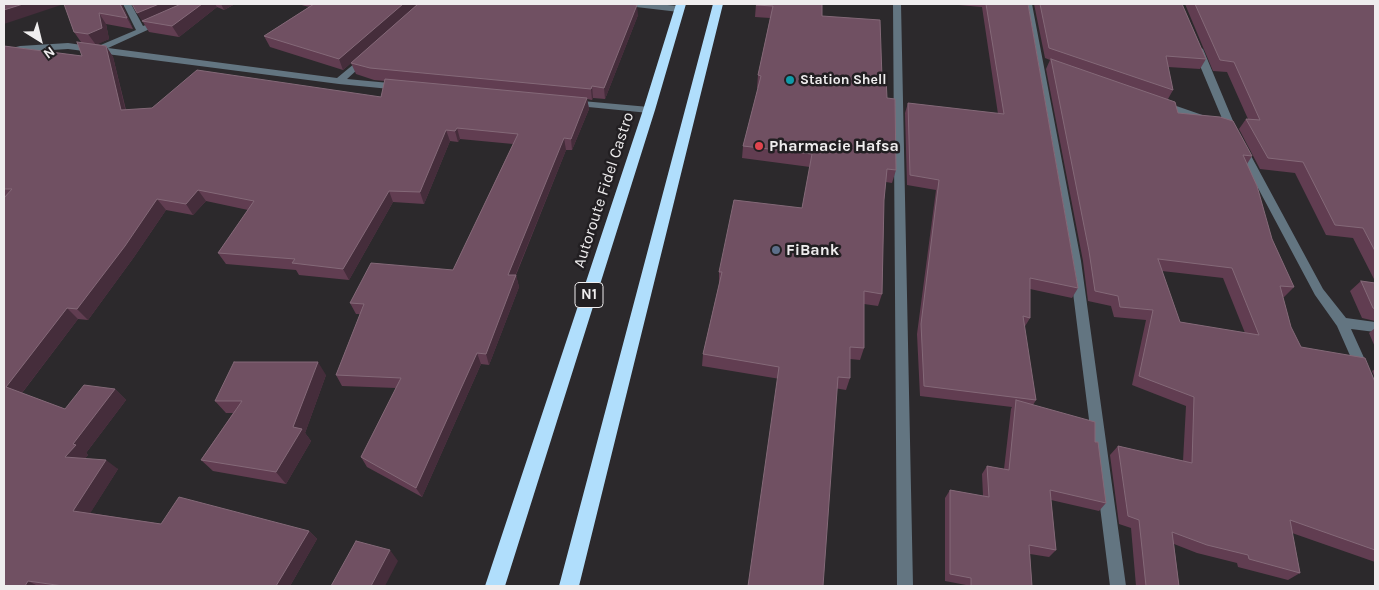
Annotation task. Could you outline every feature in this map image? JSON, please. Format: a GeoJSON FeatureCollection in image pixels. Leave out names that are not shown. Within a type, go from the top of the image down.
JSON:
{"type":"FeatureCollection","features":[{"type":"Feature","properties":{"kind":"highway"},"geometry":{"type":"LineString","coordinates":[[569,586],[718,4]]}},
{"type":"Feature","properties":{"kind":"highway","name":"Autoroute Fidel Castro"},"geometry":{"type":"LineString","coordinates":[[495,586],[649,110],[680,6]]}},
{"type":"Feature","properties":{"kind":"street"},"geometry":{"type":"LineString","coordinates":[[127,4],[141,30]]}},
{"type":"Feature","properties":{"kind":"street"},"geometry":{"type":"LineString","coordinates":[[636,4],[680,6]]}},
{"type":"Feature","properties":{"kind":"street"},"geometry":{"type":"LineString","coordinates":[[897,4],[905,586]]}},
{"type":"Feature","properties":{"kind":"street"},"geometry":{"type":"LineString","coordinates":[[1028,4],[1043,62],[1075,261],[1118,586]]}},
{"type":"Feature","properties":{"kind":"street"},"geometry":{"type":"LineString","coordinates":[[97,50],[167,19]]}},
{"type":"Feature","properties":{"kind":"street"},"geometry":{"type":"LineString","coordinates":[[1194,39],[1222,125],[1319,292],[1342,322],[1375,397]]}},
{"type":"Feature","properties":{"kind":"street"},"geometry":{"type":"LineString","coordinates":[[4,53],[20,49],[68,46],[339,82],[407,88]]}},
{"type":"Feature","properties":{"kind":"street"},"geometry":{"type":"LineString","coordinates":[[339,82],[375,49]]}},
{"type":"Feature","properties":{"kind":"street"},"geometry":{"type":"LineString","coordinates":[[1148,99],[1222,125]]}},
{"type":"Feature","properties":{"kind":"street"},"geometry":{"type":"LineString","coordinates":[[562,102],[649,110]]}},
{"type":"Feature","properties":{"kind":"street"},"geometry":{"type":"LineString","coordinates":[[1342,322],[1375,327]]}},
{"type":"Feature","properties":{"kind":"building"},"geometry":{"type":"Polygon","coordinates":[[[4,4],[23,4],[4,10],[4,4]]]}},
{"type":"Feature","properties":{"kind":"building"},"geometry":{"type":"Polygon","coordinates":[[[64,4],[120,4],[127,18],[99,13],[102,28],[88,34],[74,32],[64,4]]]}},
{"type":"Feature","properties":{"kind":"building"},"geometry":{"type":"Polygon","coordinates":[[[132,4],[159,4],[137,13],[132,4]]]}},
{"type":"Feature","properties":{"kind":"building"},"geometry":{"type":"Polygon","coordinates":[[[181,4],[202,4],[172,26],[142,21],[181,4]]]}},
{"type":"Feature","properties":{"kind":"building"},"geometry":{"type":"Polygon","coordinates":[[[314,4],[403,4],[339,59],[264,36],[314,4]]]}},
{"type":"Feature","properties":{"kind":"building"},"geometry":{"type":"Polygon","coordinates":[[[418,4],[637,5],[604,88],[592,86],[591,89],[370,68],[351,63],[418,4]]]}},
{"type":"Feature","properties":{"kind":"building"},"geometry":{"type":"Polygon","coordinates":[[[756,4],[822,4],[822,16],[880,20],[882,78],[886,78],[887,98],[895,99],[896,170],[887,169],[884,200],[882,294],[864,291],[864,348],[850,347],[850,378],[838,377],[823,586],[748,586],[779,367],[703,354],[722,272],[719,272],[734,200],[802,208],[812,154],[743,146],[761,76],[758,75],[773,6],[756,4]]]}},
{"type":"Feature","properties":{"kind":"building"},"geometry":{"type":"Polygon","coordinates":[[[986,4],[1028,4],[1078,288],[1030,278],[1030,318],[1023,316],[1036,400],[924,386],[921,324],[939,180],[910,175],[908,103],[1004,114],[986,4]]]}},
{"type":"Feature","properties":{"kind":"building"},"geometry":{"type":"Polygon","coordinates":[[[1040,4],[1182,4],[1206,59],[1166,56],[1173,90],[1049,48],[1040,4]]]}},
{"type":"Feature","properties":{"kind":"building"},"geometry":{"type":"Polygon","coordinates":[[[1195,4],[1375,4],[1375,251],[1363,228],[1335,225],[1303,162],[1268,158],[1246,119],[1260,120],[1234,62],[1220,60],[1195,4]]]}},
{"type":"Feature","properties":{"kind":"building"},"geometry":{"type":"Polygon","coordinates":[[[77,42],[106,46],[121,110],[152,108],[197,70],[381,97],[385,79],[587,98],[571,139],[564,138],[508,275],[516,275],[486,354],[477,353],[416,488],[361,457],[401,378],[336,375],[364,304],[350,303],[371,263],[453,270],[518,134],[457,128],[455,131],[446,130],[420,192],[389,191],[343,269],[292,263],[295,259],[218,253],[254,201],[198,190],[186,204],[157,199],[125,246],[77,309],[67,308],[6,387],[65,409],[84,385],[115,389],[73,444],[76,445],[65,457],[106,460],[73,511],[161,524],[179,497],[309,531],[276,586],[63,586],[28,581],[25,586],[4,586],[4,198],[12,189],[4,189],[4,46],[82,56],[77,42]]]}},
{"type":"Feature","properties":{"kind":"building"},"geometry":{"type":"Polygon","coordinates":[[[1051,59],[1175,102],[1178,113],[1220,117],[1233,121],[1252,156],[1243,155],[1257,186],[1272,239],[1294,287],[1280,286],[1291,327],[1301,347],[1365,358],[1375,382],[1375,550],[1290,520],[1300,573],[1249,559],[1248,555],[1207,545],[1172,532],[1179,586],[1146,586],[1139,520],[1128,516],[1118,446],[1192,463],[1194,397],[1139,376],[1153,310],[1120,307],[1118,296],[1095,291],[1089,251],[1051,59]],[[1158,259],[1180,322],[1259,335],[1232,268],[1158,259]]]}},
{"type":"Feature","properties":{"kind":"building"},"geometry":{"type":"Polygon","coordinates":[[[1361,281],[1375,283],[1375,309],[1373,308],[1361,281]]]}},
{"type":"Feature","properties":{"kind":"building"},"geometry":{"type":"Polygon","coordinates":[[[234,362],[318,362],[293,427],[302,429],[276,472],[201,460],[242,401],[215,401],[234,362]]]}},
{"type":"Feature","properties":{"kind":"building"},"geometry":{"type":"Polygon","coordinates":[[[1016,400],[1095,422],[1095,442],[1098,442],[1106,503],[1050,490],[1056,550],[1029,545],[1032,586],[971,586],[971,578],[950,574],[950,490],[989,497],[987,466],[1009,470],[1016,400]]]}},
{"type":"Feature","properties":{"kind":"building"},"geometry":{"type":"Polygon","coordinates":[[[356,541],[390,550],[371,586],[331,586],[356,541]]]}},
{"type":"Feature","properties":{"kind":"place","name":"Station Shell"},"geometry":{"type":"Point","coordinates":[790,80]}},
{"type":"Feature","properties":{"kind":"place","name":"Pharmacie Hafsa"},"geometry":{"type":"Point","coordinates":[759,146]}},
{"type":"Feature","properties":{"kind":"place","name":"FiBank"},"geometry":{"type":"Point","coordinates":[776,250]}}]}
